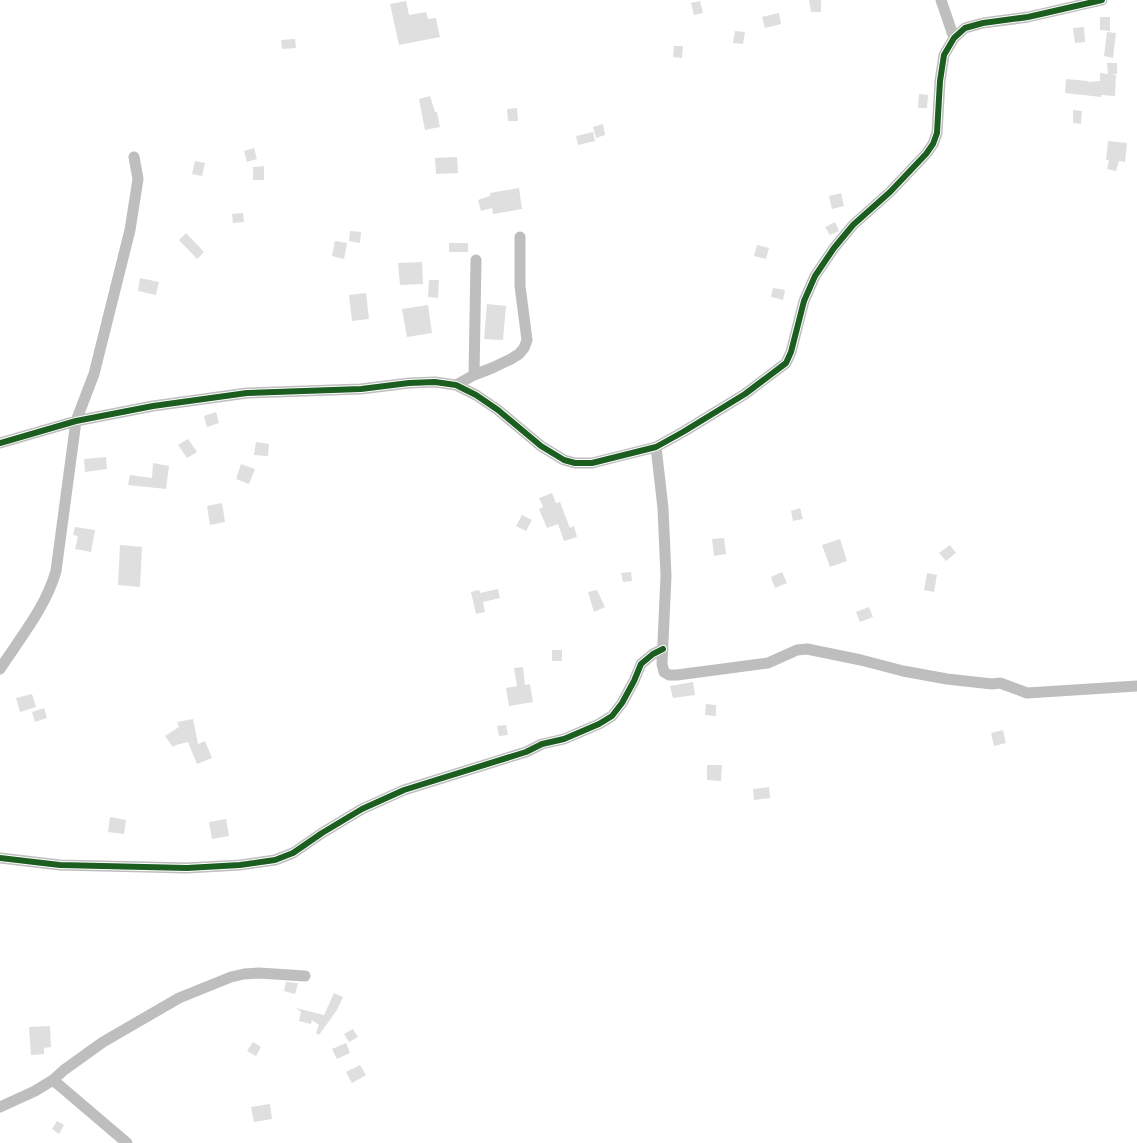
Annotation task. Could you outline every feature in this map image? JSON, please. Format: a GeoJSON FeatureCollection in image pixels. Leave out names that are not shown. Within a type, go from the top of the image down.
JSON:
{"type":"FeatureCollection","features":[{"type":"Feature","properties":{"kind":"street"},"geometry":{"type":"LineString","coordinates":[[941,0],[954,38]]}},
{"type":"Feature","properties":{"kind":"street"},"geometry":{"type":"LineString","coordinates":[[0,443],[76,421],[153,406],[247,393],[361,389],[409,383],[435,382],[456,385],[476,395],[498,410],[541,446],[564,460],[575,463],[592,463],[656,447],[744,394],[786,362],[791,352],[804,301],[814,276],[853,225],[890,192],[926,154],[933,144],[937,133],[940,81],[944,55],[954,38],[965,28],[983,23],[1028,17],[1102,0]]}},
{"type":"Feature","properties":{"kind":"street"},"geometry":{"type":"LineString","coordinates":[[0,669],[44,602],[56,571],[76,421],[94,374],[130,230],[138,179],[134,157]]}},
{"type":"Feature","properties":{"kind":"street"},"geometry":{"type":"LineString","coordinates":[[456,385],[474,375],[511,359],[519,354],[524,348],[527,340],[520,286],[520,237]]}},
{"type":"Feature","properties":{"kind":"street"},"geometry":{"type":"LineString","coordinates":[[474,375],[476,260]]}},
{"type":"Feature","properties":{"kind":"street"},"geometry":{"type":"LineString","coordinates":[[656,447],[663,508],[666,576],[662,664],[664,672],[669,675],[768,663],[796,650],[807,649],[947,679],[992,684],[1000,683],[1027,693],[1137,686]]}},
{"type":"Feature","properties":{"kind":"street"},"geometry":{"type":"LineString","coordinates":[[0,858],[60,865],[187,868],[240,865],[275,860],[293,853],[322,833],[362,809],[404,790],[526,752],[542,744],[564,738],[599,724],[612,716],[622,703],[641,664],[653,654],[663,649]]}},
{"type":"Feature","properties":{"kind":"street"},"geometry":{"type":"LineString","coordinates":[[0,1107],[35,1091],[53,1080],[64,1070],[103,1042],[179,998],[231,977],[259,973],[306,976]]}},
{"type":"Feature","properties":{"kind":"street"},"geometry":{"type":"LineString","coordinates":[[53,1080],[127,1143]]}},
{"type":"Feature","properties":{"kind":"building"},"geometry":{"type":"Polygon","coordinates":[[[809,0],[821,0],[821,12],[811,12],[809,0]]]}},
{"type":"Feature","properties":{"kind":"building"},"geometry":{"type":"Polygon","coordinates":[[[406,1],[409,15],[426,12],[428,19],[436,18],[440,37],[399,45],[390,4],[406,1]]]}},
{"type":"Feature","properties":{"kind":"building"},"geometry":{"type":"Polygon","coordinates":[[[700,1],[703,13],[694,15],[691,3],[700,1]]]}},
{"type":"Feature","properties":{"kind":"building"},"geometry":{"type":"Polygon","coordinates":[[[779,13],[781,24],[765,28],[762,17],[779,13]]]}},
{"type":"Feature","properties":{"kind":"building"},"geometry":{"type":"Polygon","coordinates":[[[1100,17],[1110,17],[1110,31],[1100,30],[1100,17]]]}},
{"type":"Feature","properties":{"kind":"building"},"geometry":{"type":"Polygon","coordinates":[[[1084,27],[1085,42],[1075,43],[1073,28],[1084,27]]]}},
{"type":"Feature","properties":{"kind":"building"},"geometry":{"type":"Polygon","coordinates":[[[735,31],[745,32],[743,44],[733,43],[735,31]]]}},
{"type":"Feature","properties":{"kind":"building"},"geometry":{"type":"Polygon","coordinates":[[[1107,32],[1116,33],[1113,58],[1104,56],[1107,32]]]}},
{"type":"Feature","properties":{"kind":"building"},"geometry":{"type":"Polygon","coordinates":[[[295,39],[296,48],[282,49],[281,40],[295,39]]]}},
{"type":"Feature","properties":{"kind":"building"},"geometry":{"type":"Polygon","coordinates":[[[674,46],[683,46],[682,58],[673,57],[674,46]]]}},
{"type":"Feature","properties":{"kind":"building"},"geometry":{"type":"Polygon","coordinates":[[[1107,63],[1117,63],[1117,74],[1111,74],[1116,75],[1115,96],[1101,95],[1101,97],[1065,93],[1066,79],[1088,82],[1100,81],[1100,73],[1108,74],[1107,63]]]}},
{"type":"Feature","properties":{"kind":"building"},"geometry":{"type":"Polygon","coordinates":[[[919,94],[928,95],[927,108],[918,108],[919,94]]]}},
{"type":"Feature","properties":{"kind":"building"},"geometry":{"type":"Polygon","coordinates":[[[430,96],[435,112],[437,112],[440,127],[425,130],[419,99],[430,96]]]}},
{"type":"Feature","properties":{"kind":"building"},"geometry":{"type":"Polygon","coordinates":[[[517,108],[518,121],[508,121],[507,109],[517,108]]]}},
{"type":"Feature","properties":{"kind":"building"},"geometry":{"type":"Polygon","coordinates":[[[1073,110],[1082,111],[1081,124],[1073,123],[1073,110]]]}},
{"type":"Feature","properties":{"kind":"building"},"geometry":{"type":"Polygon","coordinates":[[[603,124],[605,135],[596,138],[593,127],[603,124]]]}},
{"type":"Feature","properties":{"kind":"building"},"geometry":{"type":"Polygon","coordinates":[[[593,132],[595,141],[578,145],[576,136],[593,132]]]}},
{"type":"Feature","properties":{"kind":"building"},"geometry":{"type":"Polygon","coordinates":[[[1108,141],[1127,143],[1125,162],[1119,161],[1116,171],[1107,169],[1109,160],[1106,160],[1108,141]]]}},
{"type":"Feature","properties":{"kind":"building"},"geometry":{"type":"Polygon","coordinates":[[[254,148],[257,159],[247,162],[244,151],[254,148]]]}},
{"type":"Feature","properties":{"kind":"building"},"geometry":{"type":"Polygon","coordinates":[[[457,157],[458,173],[436,174],[435,158],[457,157]]]}},
{"type":"Feature","properties":{"kind":"building"},"geometry":{"type":"Polygon","coordinates":[[[195,161],[205,163],[202,176],[192,174],[195,161]]]}},
{"type":"Feature","properties":{"kind":"building"},"geometry":{"type":"Polygon","coordinates":[[[264,166],[264,180],[253,180],[253,167],[264,166]]]}},
{"type":"Feature","properties":{"kind":"building"},"geometry":{"type":"Polygon","coordinates":[[[519,188],[522,209],[493,214],[492,208],[481,211],[478,200],[490,196],[490,193],[519,188]]]}},
{"type":"Feature","properties":{"kind":"building"},"geometry":{"type":"Polygon","coordinates":[[[841,193],[844,206],[832,209],[829,196],[841,193]]]}},
{"type":"Feature","properties":{"kind":"building"},"geometry":{"type":"Polygon","coordinates":[[[243,213],[244,222],[233,223],[232,214],[243,213]]]}},
{"type":"Feature","properties":{"kind":"building"},"geometry":{"type":"Polygon","coordinates":[[[835,222],[839,231],[830,235],[825,227],[835,222]]]}},
{"type":"Feature","properties":{"kind":"building"},"geometry":{"type":"Polygon","coordinates":[[[350,231],[361,232],[360,243],[349,241],[350,231]]]}},
{"type":"Feature","properties":{"kind":"building"},"geometry":{"type":"Polygon","coordinates":[[[186,233],[204,252],[197,259],[179,240],[186,233]]]}},
{"type":"Feature","properties":{"kind":"building"},"geometry":{"type":"Polygon","coordinates":[[[335,241],[347,243],[344,259],[332,256],[335,241]]]}},
{"type":"Feature","properties":{"kind":"building"},"geometry":{"type":"Polygon","coordinates":[[[449,243],[468,243],[468,252],[449,252],[449,243]]]}},
{"type":"Feature","properties":{"kind":"building"},"geometry":{"type":"Polygon","coordinates":[[[757,245],[769,248],[766,259],[754,256],[757,245]]]}},
{"type":"Feature","properties":{"kind":"building"},"geometry":{"type":"Polygon","coordinates":[[[422,262],[423,284],[400,285],[398,263],[422,262]]]}},
{"type":"Feature","properties":{"kind":"building"},"geometry":{"type":"Polygon","coordinates":[[[140,278],[159,282],[156,295],[138,291],[140,278]]]}},
{"type":"Feature","properties":{"kind":"building"},"geometry":{"type":"Polygon","coordinates":[[[429,280],[439,280],[438,298],[428,297],[429,280]]]}},
{"type":"Feature","properties":{"kind":"building"},"geometry":{"type":"Polygon","coordinates":[[[773,288],[785,290],[783,300],[771,297],[773,288]]]}},
{"type":"Feature","properties":{"kind":"building"},"geometry":{"type":"Polygon","coordinates":[[[366,293],[369,319],[352,321],[349,295],[366,293]]]}},
{"type":"Feature","properties":{"kind":"building"},"geometry":{"type":"Polygon","coordinates":[[[487,304],[506,306],[503,340],[484,339],[487,304]]]}},
{"type":"Feature","properties":{"kind":"building"},"geometry":{"type":"Polygon","coordinates":[[[428,305],[432,333],[407,337],[402,309],[428,305]]]}},
{"type":"Feature","properties":{"kind":"building"},"geometry":{"type":"Polygon","coordinates":[[[216,412],[219,423],[207,427],[204,416],[216,412]]]}},
{"type":"Feature","properties":{"kind":"building"},"geometry":{"type":"Polygon","coordinates":[[[188,439],[197,452],[187,458],[178,445],[188,439]]]}},
{"type":"Feature","properties":{"kind":"building"},"geometry":{"type":"Polygon","coordinates":[[[256,442],[269,444],[268,456],[254,455],[256,442]]]}},
{"type":"Feature","properties":{"kind":"building"},"geometry":{"type":"Polygon","coordinates":[[[106,457],[107,469],[85,472],[84,459],[106,457]]]}},
{"type":"Feature","properties":{"kind":"building"},"geometry":{"type":"Polygon","coordinates":[[[153,463],[169,466],[166,489],[128,485],[130,475],[152,478],[153,463]]]}},
{"type":"Feature","properties":{"kind":"building"},"geometry":{"type":"Polygon","coordinates":[[[241,464],[255,469],[249,484],[236,479],[241,464]]]}},
{"type":"Feature","properties":{"kind":"building"},"geometry":{"type":"Polygon","coordinates":[[[552,493],[556,503],[560,502],[570,528],[574,526],[577,537],[564,541],[558,524],[547,528],[539,509],[543,507],[539,498],[552,493]]]}},
{"type":"Feature","properties":{"kind":"building"},"geometry":{"type":"Polygon","coordinates":[[[222,503],[225,522],[210,525],[207,506],[222,503]]]}},
{"type":"Feature","properties":{"kind":"building"},"geometry":{"type":"Polygon","coordinates":[[[800,508],[803,519],[793,521],[791,511],[800,508]]]}},
{"type":"Feature","properties":{"kind":"building"},"geometry":{"type":"Polygon","coordinates":[[[522,515],[532,520],[526,531],[516,526],[522,515]]]}},
{"type":"Feature","properties":{"kind":"building"},"geometry":{"type":"Polygon","coordinates":[[[75,527],[95,530],[91,552],[75,549],[78,536],[73,535],[75,527]]]}},
{"type":"Feature","properties":{"kind":"building"},"geometry":{"type":"Polygon","coordinates":[[[724,538],[726,554],[714,556],[712,539],[724,538]]]}},
{"type":"Feature","properties":{"kind":"building"},"geometry":{"type":"Polygon","coordinates":[[[840,539],[847,561],[830,567],[822,545],[840,539]]]}},
{"type":"Feature","properties":{"kind":"building"},"geometry":{"type":"Polygon","coordinates":[[[120,545],[142,547],[140,587],[118,585],[120,545]]]}},
{"type":"Feature","properties":{"kind":"building"},"geometry":{"type":"Polygon","coordinates":[[[950,545],[956,553],[946,561],[939,553],[950,545]]]}},
{"type":"Feature","properties":{"kind":"building"},"geometry":{"type":"Polygon","coordinates":[[[631,572],[632,581],[623,582],[621,573],[631,572]]]}},
{"type":"Feature","properties":{"kind":"building"},"geometry":{"type":"Polygon","coordinates":[[[782,572],[787,583],[775,588],[771,577],[782,572]]]}},
{"type":"Feature","properties":{"kind":"building"},"geometry":{"type":"Polygon","coordinates":[[[927,573],[937,575],[934,592],[924,590],[927,573]]]}},
{"type":"Feature","properties":{"kind":"building"},"geometry":{"type":"Polygon","coordinates":[[[498,589],[500,598],[483,602],[485,612],[476,614],[471,592],[479,590],[480,593],[498,589]]]}},
{"type":"Feature","properties":{"kind":"building"},"geometry":{"type":"Polygon","coordinates":[[[597,590],[605,607],[594,612],[588,592],[597,590]]]}},
{"type":"Feature","properties":{"kind":"building"},"geometry":{"type":"Polygon","coordinates":[[[869,607],[873,617],[860,622],[856,612],[869,607]]]}},
{"type":"Feature","properties":{"kind":"building"},"geometry":{"type":"Polygon","coordinates":[[[552,650],[562,650],[562,661],[552,661],[552,650]]]}},
{"type":"Feature","properties":{"kind":"building"},"geometry":{"type":"Polygon","coordinates":[[[523,667],[525,685],[530,684],[533,702],[509,706],[506,688],[517,686],[514,668],[523,667]]]}},
{"type":"Feature","properties":{"kind":"building"},"geometry":{"type":"Polygon","coordinates":[[[693,682],[695,695],[673,698],[670,686],[693,682]]]}},
{"type":"Feature","properties":{"kind":"building"},"geometry":{"type":"Polygon","coordinates":[[[32,694],[36,707],[20,712],[16,698],[32,694]]]}},
{"type":"Feature","properties":{"kind":"building"},"geometry":{"type":"Polygon","coordinates":[[[706,704],[716,705],[716,716],[705,715],[706,704]]]}},
{"type":"Feature","properties":{"kind":"building"},"geometry":{"type":"Polygon","coordinates":[[[44,708],[47,718],[35,722],[32,712],[44,708]]]}},
{"type":"Feature","properties":{"kind":"building"},"geometry":{"type":"Polygon","coordinates":[[[193,719],[198,744],[205,741],[212,758],[197,764],[188,742],[173,747],[165,736],[179,727],[177,722],[193,719]]]}},
{"type":"Feature","properties":{"kind":"building"},"geometry":{"type":"Polygon","coordinates":[[[506,725],[508,735],[499,736],[497,726],[506,725]]]}},
{"type":"Feature","properties":{"kind":"building"},"geometry":{"type":"Polygon","coordinates":[[[1003,730],[1006,743],[994,746],[991,733],[1003,730]]]}},
{"type":"Feature","properties":{"kind":"building"},"geometry":{"type":"Polygon","coordinates":[[[707,765],[722,765],[721,781],[707,780],[707,765]]]}},
{"type":"Feature","properties":{"kind":"building"},"geometry":{"type":"Polygon","coordinates":[[[769,787],[770,798],[754,800],[753,789],[769,787]]]}},
{"type":"Feature","properties":{"kind":"building"},"geometry":{"type":"Polygon","coordinates":[[[110,817],[126,820],[124,834],[108,832],[110,817]]]}},
{"type":"Feature","properties":{"kind":"building"},"geometry":{"type":"Polygon","coordinates":[[[226,819],[229,836],[212,839],[209,822],[226,819]]]}},
{"type":"Feature","properties":{"kind":"building"},"geometry":{"type":"Polygon","coordinates":[[[286,982],[298,983],[295,994],[284,991],[286,982]]]}},
{"type":"Feature","properties":{"kind":"building"},"geometry":{"type":"Polygon","coordinates":[[[334,993],[343,997],[337,1010],[319,1035],[316,1033],[319,1025],[312,1020],[311,1024],[299,1021],[301,1012],[296,1008],[324,1015],[334,993]]]}},
{"type":"Feature","properties":{"kind":"building"},"geometry":{"type":"Polygon","coordinates":[[[50,1026],[51,1047],[44,1048],[44,1054],[31,1055],[29,1027],[50,1026]]]}},
{"type":"Feature","properties":{"kind":"building"},"geometry":{"type":"Polygon","coordinates":[[[353,1029],[358,1037],[349,1042],[344,1034],[353,1029]]]}},
{"type":"Feature","properties":{"kind":"building"},"geometry":{"type":"Polygon","coordinates":[[[253,1042],[261,1047],[256,1056],[247,1051],[253,1042]]]}},
{"type":"Feature","properties":{"kind":"building"},"geometry":{"type":"Polygon","coordinates":[[[346,1043],[350,1053],[337,1059],[332,1049],[346,1043]]]}},
{"type":"Feature","properties":{"kind":"building"},"geometry":{"type":"Polygon","coordinates":[[[360,1065],[366,1075],[352,1083],[346,1072],[360,1065]]]}},
{"type":"Feature","properties":{"kind":"building"},"geometry":{"type":"Polygon","coordinates":[[[270,1104],[272,1119],[254,1122],[251,1107],[270,1104]]]}},
{"type":"Feature","properties":{"kind":"building"},"geometry":{"type":"Polygon","coordinates":[[[57,1121],[64,1125],[59,1134],[52,1129],[57,1121]]]}},
{"type":"Feature","properties":{"kind":"cycle path"},"geometry":{"type":"LineString","coordinates":[[0,443],[76,421],[153,406],[247,393],[361,389],[409,383],[435,382],[456,385],[476,395],[498,410],[541,446],[564,460],[575,463],[592,463],[656,447],[745,394],[786,363],[791,352],[804,301],[815,276],[834,248],[853,225],[890,192],[926,154],[933,144],[937,133],[940,81],[944,55],[954,38],[965,28],[983,23],[1028,17],[1102,0]]}},
{"type":"Feature","properties":{"kind":"cycle path"},"geometry":{"type":"LineString","coordinates":[[0,858],[60,865],[187,868],[240,865],[275,860],[293,853],[322,833],[362,809],[404,790],[526,752],[542,744],[564,739],[599,724],[612,716],[622,703],[641,664],[653,654],[663,649]]}}]}
